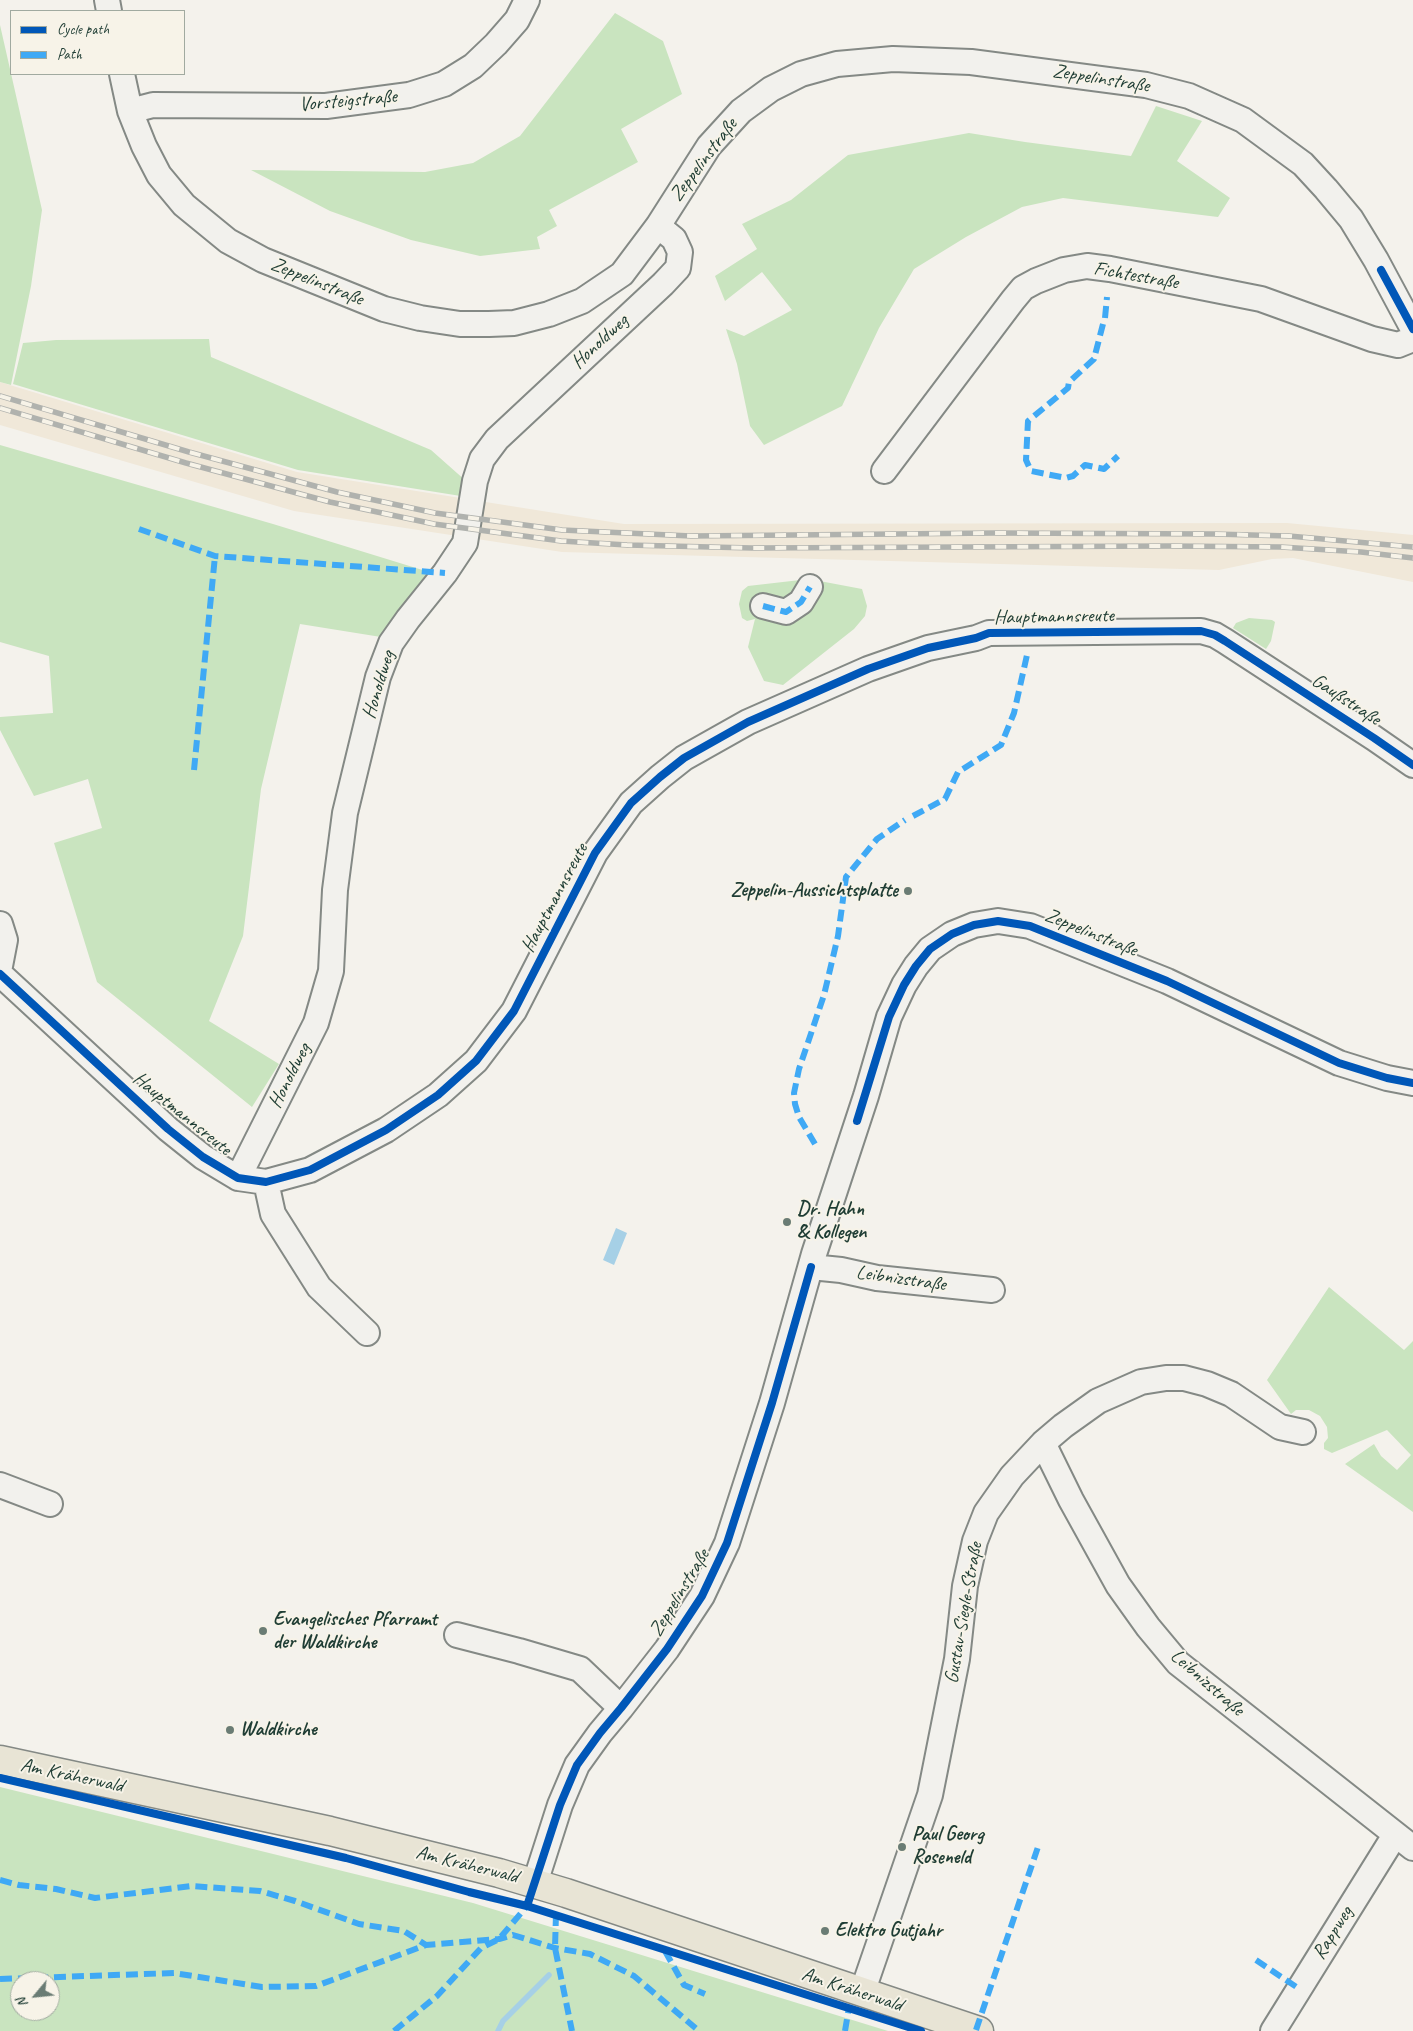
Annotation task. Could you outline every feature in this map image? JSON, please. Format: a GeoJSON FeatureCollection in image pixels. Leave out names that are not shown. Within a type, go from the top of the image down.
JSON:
{"type":"FeatureCollection","features":[{"type":"Feature","properties":{"kind":"main road","name":"Am Kräherwald"},"geometry":{"type":"LineString","coordinates":[[0,1760],[330,1831],[535,1883],[979,2031]]}},
{"type":"Feature","properties":{"kind":"street","name":"Vorsteigstraße"},"geometry":{"type":"LineString","coordinates":[[130,111],[153,106],[326,106],[408,96],[444,84],[473,66],[496,44],[516,20],[527,0]]}},
{"type":"Feature","properties":{"kind":"street","name":"Zeppelinstraße"},"geometry":{"type":"LineString","coordinates":[[122,75],[130,111],[144,146],[163,181],[198,218],[228,241],[262,260],[384,309],[420,318],[460,324],[514,323],[557,310],[582,301],[622,274],[658,226],[709,146],[742,111],[771,89],[801,74],[837,64],[893,60],[971,62],[1146,84],[1188,96],[1243,120],[1303,164],[1351,219],[1376,260],[1413,330]]}},
{"type":"Feature","properties":{"kind":"street","name":"Honoldweg"},"geometry":{"type":"LineString","coordinates":[[238,1178],[316,1023],[331,971],[335,890],[345,813],[378,677],[392,643],[408,619],[445,573],[465,543],[475,482],[482,459],[497,439],[678,268],[680,252],[674,239],[658,226]]}},
{"type":"Feature","properties":{"kind":"street","name":"Fichtestraße"},"geometry":{"type":"LineString","coordinates":[[884,472],[1023,288],[1064,270],[1088,266],[1119,270],[1261,299],[1372,338],[1398,345],[1413,339]]}},
{"type":"Feature","properties":{"kind":"street"},"geometry":{"type":"LineString","coordinates":[[764,606],[786,612],[801,602],[810,587]]}},
{"type":"Feature","properties":{"kind":"street","name":"Hauptmannsreute"},"geometry":{"type":"LineString","coordinates":[[0,974],[168,1129],[203,1157],[238,1178],[266,1182],[310,1170],[386,1130],[438,1094],[476,1060],[514,1011],[595,854],[631,803],[684,758],[748,722],[868,669],[928,648],[976,638],[989,633],[1201,631],[1215,635],[1260,663]]}},
{"type":"Feature","properties":{"kind":"street","name":"Gaußstraße"},"geometry":{"type":"LineString","coordinates":[[1260,663],[1413,765]]}},
{"type":"Feature","properties":{"kind":"street","name":"Zeppelinstraße"},"geometry":{"type":"LineString","coordinates":[[535,1883],[560,1805],[577,1765],[667,1649],[702,1596],[728,1542],[772,1402],[810,1267],[883,1042],[889,1017],[904,985],[930,949],[952,934],[974,925],[998,921],[1030,926],[1167,981],[1339,1063],[1386,1078],[1413,1083]]}},
{"type":"Feature","properties":{"kind":"street"},"geometry":{"type":"LineString","coordinates":[[0,924],[5,940],[0,966]]}},
{"type":"Feature","properties":{"kind":"street"},"geometry":{"type":"LineString","coordinates":[[266,1182],[273,1214],[319,1287],[367,1333]]}},
{"type":"Feature","properties":{"kind":"street","name":"Leibnizstraße"},"geometry":{"type":"LineString","coordinates":[[810,1267],[841,1270],[877,1278],[992,1290]]}},
{"type":"Feature","properties":{"kind":"street","name":"Gustav-Siegle-Straße"},"geometry":{"type":"LineString","coordinates":[[862,1993],[930,1796],[957,1659],[965,1586],[975,1541],[986,1512],[999,1493],[1043,1444],[1063,1426],[1098,1401],[1141,1382],[1166,1378],[1184,1378],[1207,1384],[1230,1394],[1280,1427],[1303,1432]]}},
{"type":"Feature","properties":{"kind":"street","name":"Leibnizstraße"},"geometry":{"type":"LineString","coordinates":[[1043,1444],[1071,1500],[1118,1585],[1148,1627],[1178,1663],[1404,1842]]}},
{"type":"Feature","properties":{"kind":"street"},"geometry":{"type":"LineString","coordinates":[[0,1485],[50,1504]]}},
{"type":"Feature","properties":{"kind":"street"},"geometry":{"type":"LineString","coordinates":[[457,1635],[580,1669],[621,1708]]}},
{"type":"Feature","properties":{"kind":"street","name":"Rappweg"},"geometry":{"type":"LineString","coordinates":[[1272,2031],[1404,1842]]}},
{"type":"Feature","properties":{"kind":"shaded area"},"geometry":{"type":"Polygon","coordinates":[[[0,382],[297,472],[624,524],[1287,523],[1413,535],[1413,582],[1293,558],[1272,559],[1219,570],[562,552],[294,511],[0,425],[0,382]]]}},
{"type":"Feature","properties":{"kind":"green space"},"geometry":{"type":"Polygon","coordinates":[[[615,13],[663,41],[682,94],[621,129],[638,162],[549,210],[557,226],[537,237],[540,249],[480,256],[411,240],[330,211],[251,170],[425,172],[473,163],[520,136],[615,13]]]}},
{"type":"Feature","properties":{"kind":"green space"},"geometry":{"type":"Polygon","coordinates":[[[0,25],[42,210],[31,286],[11,385],[0,382],[0,25]]]}},
{"type":"Feature","properties":{"kind":"green space"},"geometry":{"type":"Polygon","coordinates":[[[1156,106],[1202,121],[1177,161],[1230,198],[1218,217],[1063,198],[1022,207],[966,237],[914,269],[879,328],[842,406],[764,445],[750,426],[737,364],[726,329],[744,336],[792,310],[762,272],[725,301],[715,276],[757,249],[742,224],[791,200],[848,155],[969,133],[1131,156],[1156,106]]]}},
{"type":"Feature","properties":{"kind":"green space"},"geometry":{"type":"Polygon","coordinates":[[[209,339],[211,357],[431,450],[466,481],[467,497],[298,470],[13,384],[23,343],[56,340],[209,339]]]}},
{"type":"Feature","properties":{"kind":"green space"},"geometry":{"type":"Polygon","coordinates":[[[0,445],[273,524],[429,572],[381,637],[300,624],[261,789],[243,936],[209,1021],[279,1064],[252,1107],[97,982],[54,843],[102,828],[88,779],[34,796],[0,730],[0,717],[53,713],[49,656],[0,642],[0,445]]]}},
{"type":"Feature","properties":{"kind":"green space"},"geometry":{"type":"Polygon","coordinates":[[[809,579],[862,589],[867,606],[865,616],[854,629],[783,685],[764,681],[748,647],[755,619],[747,621],[742,618],[739,604],[742,591],[748,586],[809,579]]]}},
{"type":"Feature","properties":{"kind":"green space"},"geometry":{"type":"Polygon","coordinates":[[[1249,618],[1272,620],[1275,622],[1271,641],[1266,649],[1233,628],[1236,623],[1249,618]]]}},
{"type":"Feature","properties":{"kind":"green space"},"geometry":{"type":"Polygon","coordinates":[[[1329,1287],[1404,1350],[1413,1341],[1413,1512],[1345,1464],[1374,1444],[1381,1456],[1397,1470],[1411,1455],[1387,1430],[1332,1453],[1324,1449],[1324,1443],[1328,1438],[1327,1427],[1320,1416],[1309,1410],[1296,1410],[1291,1414],[1267,1380],[1329,1287]]]}},
{"type":"Feature","properties":{"kind":"green space"},"geometry":{"type":"Polygon","coordinates":[[[0,1787],[473,1903],[888,2031],[0,2031],[0,1787]]]}},
{"type":"Feature","properties":{"kind":"water"},"geometry":{"type":"Polygon","coordinates":[[[616,1228],[627,1233],[614,1265],[603,1260],[616,1228]]]}},
{"type":"Feature","properties":{"kind":"waterway"},"geometry":{"type":"LineString","coordinates":[[498,2031],[503,2021],[549,1975]]}},
{"type":"Feature","properties":{"kind":"railway"},"geometry":{"type":"LineString","coordinates":[[0,396],[189,452],[337,492],[435,513],[562,530],[691,536],[995,533],[1214,534],[1289,536],[1413,547]]}},
{"type":"Feature","properties":{"kind":"railway"},"geometry":{"type":"LineString","coordinates":[[0,408],[186,463],[330,502],[434,524],[561,541],[627,545],[752,548],[1281,547],[1361,552],[1413,558]]}},
{"type":"Feature","properties":{"kind":"marked path"},"geometry":{"type":"LineString","coordinates":[[1105,318],[1107,297]]}},
{"type":"Feature","properties":{"kind":"marked path"},"geometry":{"type":"LineString","coordinates":[[1103,324],[1094,359],[1069,382],[1068,388],[1028,421],[1026,460],[1031,471],[1066,478],[1073,476],[1085,465],[1104,469],[1118,456]]}},
{"type":"Feature","properties":{"kind":"marked path"},"geometry":{"type":"LineString","coordinates":[[139,529],[215,556],[445,573]]}},
{"type":"Feature","properties":{"kind":"marked path"},"geometry":{"type":"LineString","coordinates":[[194,770],[215,556]]}},
{"type":"Feature","properties":{"kind":"marked path"},"geometry":{"type":"LineString","coordinates":[[763,606],[786,612],[801,602],[810,587]]}},
{"type":"Feature","properties":{"kind":"marked path"},"geometry":{"type":"LineString","coordinates":[[913,816],[945,799],[958,772],[1001,745],[1014,713],[1027,655]]}},
{"type":"Feature","properties":{"kind":"marked path"},"geometry":{"type":"LineString","coordinates":[[815,1144],[799,1117],[794,1093],[799,1069],[824,995],[838,936],[846,877],[877,839],[905,820]]}},
{"type":"Feature","properties":{"kind":"marked path"},"geometry":{"type":"LineString","coordinates":[[976,2030],[1039,1844]]}},
{"type":"Feature","properties":{"kind":"marked path"},"geometry":{"type":"LineString","coordinates":[[0,1880],[19,1885],[56,1889],[95,1898],[191,1886],[260,1891],[295,1901],[359,1924],[404,1931],[426,1945]]}},
{"type":"Feature","properties":{"kind":"marked path"},"geometry":{"type":"LineString","coordinates":[[394,2031],[437,1996],[481,1948],[499,1939],[527,1906]]}},
{"type":"Feature","properties":{"kind":"marked path"},"geometry":{"type":"LineString","coordinates":[[556,1914],[555,1948],[572,2031]]}},
{"type":"Feature","properties":{"kind":"marked path"},"geometry":{"type":"LineString","coordinates":[[0,1979],[174,1973],[262,1987],[316,1986],[426,1945],[499,1939],[513,1935],[555,1948],[590,1954],[634,1976],[699,2031]]}},
{"type":"Feature","properties":{"kind":"marked path"},"geometry":{"type":"LineString","coordinates":[[665,1951],[684,1985],[705,1994]]}},
{"type":"Feature","properties":{"kind":"marked path"},"geometry":{"type":"LineString","coordinates":[[1256,1960],[1298,1988]]}},
{"type":"Feature","properties":{"kind":"marked path"},"geometry":{"type":"LineString","coordinates":[[845,2031],[849,2007]]}},
{"type":"Feature","properties":{"kind":"cycle path"},"geometry":{"type":"LineString","coordinates":[[1381,270],[1413,329]]}},
{"type":"Feature","properties":{"kind":"cycle path"},"geometry":{"type":"LineString","coordinates":[[0,974],[168,1129],[203,1157],[238,1178],[266,1182],[310,1170],[386,1130],[438,1095],[476,1061],[514,1011],[595,853],[631,803],[660,777],[684,758],[748,722],[868,669],[928,648],[976,638],[989,633],[1201,631],[1215,635],[1225,641],[1413,765]]}},
{"type":"Feature","properties":{"kind":"cycle path"},"geometry":{"type":"LineString","coordinates":[[857,1121],[889,1017],[904,985],[916,966],[930,949],[952,934],[974,925],[998,921],[1030,926],[1167,981],[1339,1063],[1387,1078],[1413,1083]]}},
{"type":"Feature","properties":{"kind":"cycle path"},"geometry":{"type":"LineString","coordinates":[[527,1906],[560,1805],[577,1765],[667,1649],[702,1596],[727,1543],[772,1403],[811,1267]]}},
{"type":"Feature","properties":{"kind":"cycle path"},"geometry":{"type":"LineString","coordinates":[[0,1778],[346,1858],[527,1906],[921,2031]]}},
{"type":"Feature","properties":{"kind":"place","name":"Zeppelin-Aussichtsplatte"},"geometry":{"type":"Point","coordinates":[908,891]}},
{"type":"Feature","properties":{"kind":"place","name":"Dr. Hahn & Kollegen"},"geometry":{"type":"Point","coordinates":[787,1222]}},
{"type":"Feature","properties":{"kind":"place","name":"Evangelisches Pfarramt der Waldkirche"},"geometry":{"type":"Point","coordinates":[263,1631]}},
{"type":"Feature","properties":{"kind":"place","name":"Waldkirche"},"geometry":{"type":"Point","coordinates":[230,1730]}},
{"type":"Feature","properties":{"kind":"place","name":"Paul Georg Roseneld"},"geometry":{"type":"Point","coordinates":[902,1847]}},
{"type":"Feature","properties":{"kind":"place","name":"Elektro Gutjahr"},"geometry":{"type":"Point","coordinates":[825,1931]}}]}
